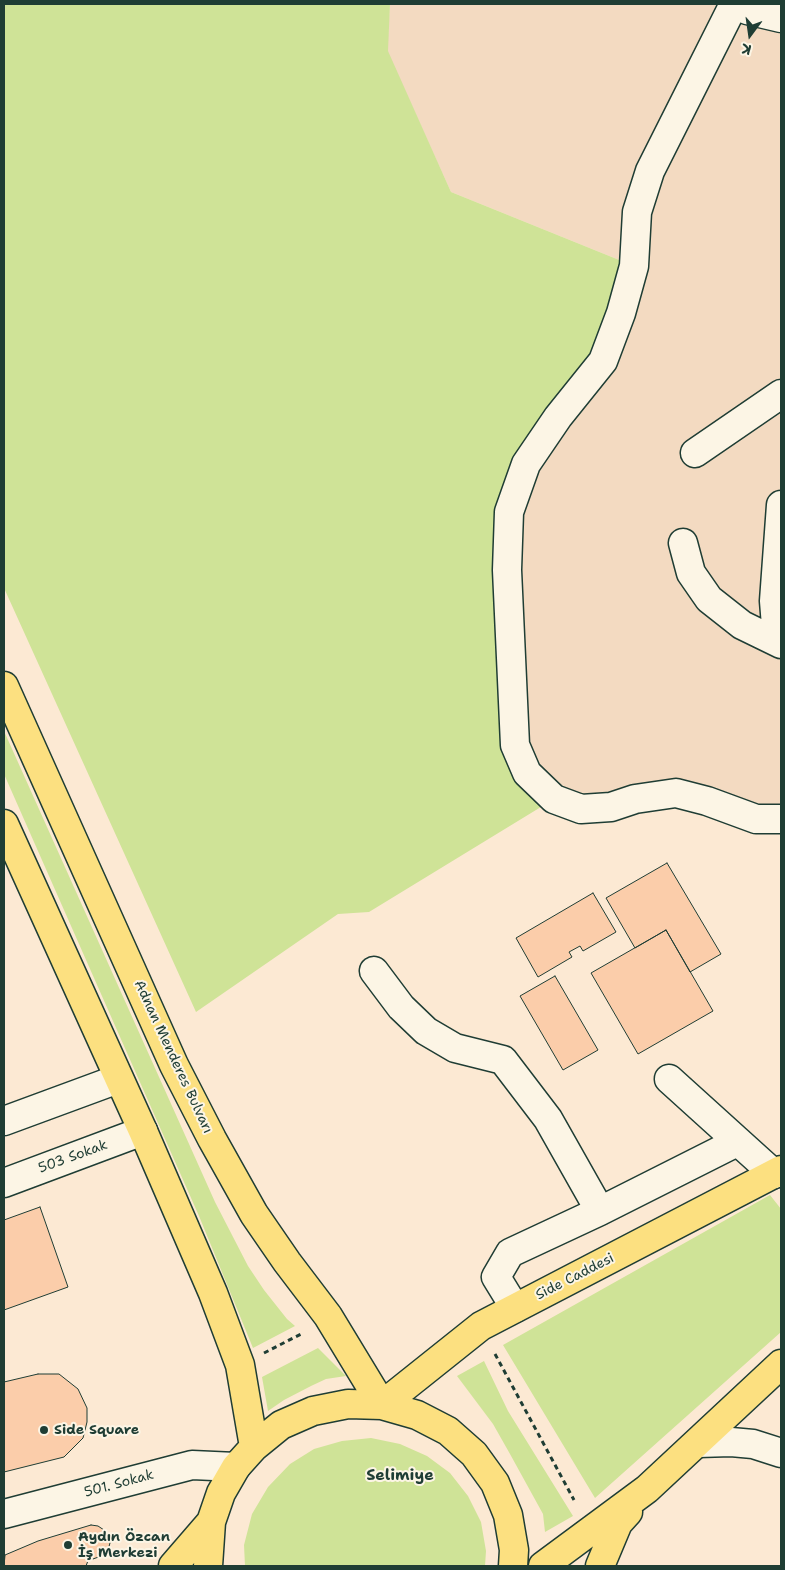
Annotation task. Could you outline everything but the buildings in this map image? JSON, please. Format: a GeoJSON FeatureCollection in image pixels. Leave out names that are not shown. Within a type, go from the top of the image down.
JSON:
{"type":"FeatureCollection","features":[{"type":"Feature","properties":{"kind":"main road","name":"Adnan Menderes Bulvarı"},"geometry":{"type":"LineString","coordinates":[[4,686],[174,1065],[212,1139],[254,1214],[328,1316],[382,1406]]}},
{"type":"Feature","properties":{"kind":"main road"},"geometry":{"type":"LineString","coordinates":[[4,824],[143,1131],[213,1293],[240,1365],[245,1457]]}},
{"type":"Feature","properties":{"kind":"main road","name":"Side Caddesi"},"geometry":{"type":"LineString","coordinates":[[382,1406],[481,1326],[779,1176]]}},
{"type":"Feature","properties":{"kind":"main road"},"geometry":{"type":"LineString","coordinates":[[543,1566],[647,1489],[781,1364]]}},
{"type":"Feature","properties":{"kind":"main road"},"geometry":{"type":"LineString","coordinates":[[208,1566],[211,1522],[221,1493],[245,1457],[281,1425],[313,1411],[348,1404],[382,1406],[417,1414],[448,1431],[474,1454],[495,1483],[508,1515],[514,1550],[513,1566]]}},
{"type":"Feature","properties":{"kind":"main road"},"geometry":{"type":"LineString","coordinates":[[600,1566],[618,1523],[647,1489]]}},
{"type":"Feature","properties":{"kind":"main road"},"geometry":{"type":"LineString","coordinates":[[173,1566],[211,1522]]}},
{"type":"Feature","properties":{"kind":"street"},"geometry":{"type":"LineString","coordinates":[[781,18],[748,10],[734,4],[650,171],[637,212],[634,266],[621,313],[603,361],[558,417],[526,464],[509,512],[507,570],[515,745],[527,774],[554,799],[581,809],[611,807],[635,799],[676,793],[707,801],[756,819],[781,819]]}},
{"type":"Feature","properties":{"kind":"street"},"geometry":{"type":"LineString","coordinates":[[695,452],[781,394]]}},
{"type":"Feature","properties":{"kind":"street"},"geometry":{"type":"LineString","coordinates":[[781,505],[774,601],[776,626],[781,633]]}},
{"type":"Feature","properties":{"kind":"street"},"geometry":{"type":"LineString","coordinates":[[683,542],[691,573],[709,599],[742,626],[781,644]]}},
{"type":"Feature","properties":{"kind":"street"},"geometry":{"type":"LineString","coordinates":[[374,971],[401,1007],[426,1031],[455,1048],[503,1060],[548,1119],[600,1211]]}},
{"type":"Feature","properties":{"kind":"street"},"geometry":{"type":"LineString","coordinates":[[4,1121],[118,1078]]}},
{"type":"Feature","properties":{"kind":"street"},"geometry":{"type":"LineString","coordinates":[[669,1079],[736,1142],[779,1176]]}},
{"type":"Feature","properties":{"kind":"street","name":"503 Sokak"},"geometry":{"type":"LineString","coordinates":[[4,1183],[143,1131]]}},
{"type":"Feature","properties":{"kind":"street"},"geometry":{"type":"LineString","coordinates":[[515,1308],[496,1277],[510,1253],[600,1211],[736,1142]]}},
{"type":"Feature","properties":{"kind":"street"},"geometry":{"type":"LineString","coordinates":[[698,1443],[731,1442],[753,1444],[781,1453]]}},
{"type":"Feature","properties":{"kind":"street","name":"501. Sokak"},"geometry":{"type":"LineString","coordinates":[[4,1514],[192,1465],[245,1457]]}},
{"type":"Feature","properties":{"kind":"path"},"geometry":{"type":"LineString","coordinates":[[263,1354],[303,1333]]}},
{"type":"Feature","properties":{"kind":"path"},"geometry":{"type":"LineString","coordinates":[[495,1354],[574,1500]]}},
{"type":"Feature","properties":{"kind":"shaded area"},"geometry":{"type":"Polygon","coordinates":[[[390,4],[781,4],[781,819],[707,801],[611,807],[527,773],[509,512],[634,266],[451,192],[387,51],[390,4]]]}},
{"type":"Feature","properties":{"kind":"green space"},"geometry":{"type":"Polygon","coordinates":[[[4,4],[390,4],[388,51],[451,192],[634,266],[621,313],[509,512],[515,745],[554,799],[369,912],[338,914],[196,1012],[4,588],[4,4]]]}},
{"type":"Feature","properties":{"kind":"green space"},"geometry":{"type":"Polygon","coordinates":[[[4,731],[215,1202],[248,1266],[264,1290],[295,1326],[253,1348],[199,1216],[4,774],[4,731]]]}},
{"type":"Feature","properties":{"kind":"green space"},"geometry":{"type":"Polygon","coordinates":[[[770,1195],[781,1209],[781,1332],[595,1498],[503,1345],[770,1195]]]}},
{"type":"Feature","properties":{"kind":"green space"},"geometry":{"type":"Polygon","coordinates":[[[318,1348],[346,1376],[326,1379],[284,1400],[268,1411],[262,1377],[318,1348]]]}},
{"type":"Feature","properties":{"kind":"green space"},"geometry":{"type":"Polygon","coordinates":[[[484,1361],[508,1411],[573,1516],[545,1532],[543,1514],[510,1454],[493,1424],[457,1376],[484,1361]]]}},
{"type":"Feature","properties":{"kind":"green space"},"geometry":{"type":"Polygon","coordinates":[[[371,1438],[400,1444],[427,1456],[450,1473],[468,1496],[481,1522],[486,1551],[485,1566],[245,1566],[244,1545],[252,1514],[268,1487],[290,1464],[314,1449],[342,1441],[371,1438]]]}},
{"type":"Feature","properties":{"kind":"place","name":"Side Square"},"geometry":{"type":"Point","coordinates":[44,1430]}},
{"type":"Feature","properties":{"kind":"place","name":"Aydın Özcan İş Merkezi"},"geometry":{"type":"Point","coordinates":[68,1545]}},
{"type":"Feature","properties":{"kind":"district","name":"Selimiye"},"geometry":{"type":"Point","coordinates":[400,1476]}}]}
